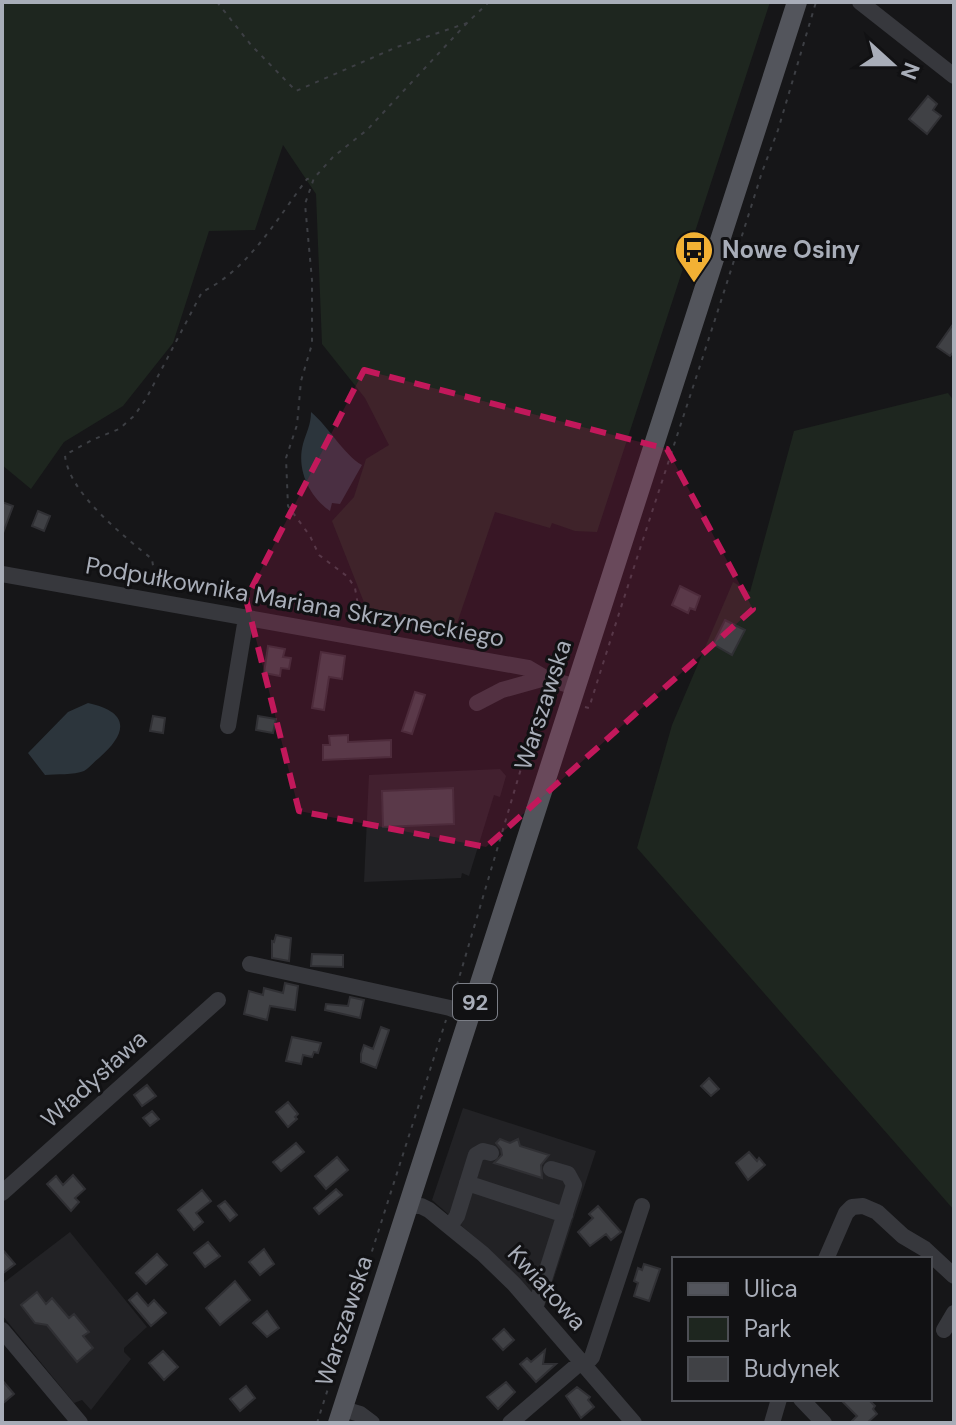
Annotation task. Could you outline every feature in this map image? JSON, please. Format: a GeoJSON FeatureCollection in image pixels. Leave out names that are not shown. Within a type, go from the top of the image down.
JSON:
{"type":"FeatureCollection","features":[{"type":"Feature","properties":{"kind":"main road","name":"Warszawska"},"geometry":{"type":"LineString","coordinates":[[341,1416],[470,1016],[569,693],[797,2]]}},
{"type":"Feature","properties":{"kind":"street"},"geometry":{"type":"LineString","coordinates":[[860,2],[954,76]]}},
{"type":"Feature","properties":{"kind":"street","name":"Podpułkownika Mariana Skrzyneckiego"},"geometry":{"type":"LineString","coordinates":[[2,574],[528,668],[569,693]]}},
{"type":"Feature","properties":{"kind":"street"},"geometry":{"type":"LineString","coordinates":[[228,726],[246,618]]}},
{"type":"Feature","properties":{"kind":"street"},"geometry":{"type":"LineString","coordinates":[[477,703],[502,690],[545,678]]}},
{"type":"Feature","properties":{"kind":"street"},"geometry":{"type":"LineString","coordinates":[[250,964],[450,1008],[470,1016]]}},
{"type":"Feature","properties":{"kind":"street","name":"Władysława"},"geometry":{"type":"LineString","coordinates":[[2,1193],[218,1000]]}},
{"type":"Feature","properties":{"kind":"street"},"geometry":{"type":"LineString","coordinates":[[450,1226],[457,1216],[476,1155],[483,1151],[491,1153]]}},
{"type":"Feature","properties":{"kind":"street"},"geometry":{"type":"LineString","coordinates":[[535,1308],[574,1185],[568,1174],[551,1169]]}},
{"type":"Feature","properties":{"kind":"street"},"geometry":{"type":"LineString","coordinates":[[467,1183],[565,1215]]}},
{"type":"Feature","properties":{"kind":"street","name":"Kwiatowa"},"geometry":{"type":"LineString","coordinates":[[409,1206],[421,1206],[450,1226],[499,1269],[634,1423]]}},
{"type":"Feature","properties":{"kind":"street"},"geometry":{"type":"LineString","coordinates":[[510,1423],[592,1357],[642,1206]]}},
{"type":"Feature","properties":{"kind":"street"},"geometry":{"type":"LineString","coordinates":[[827,1257],[846,1213],[852,1207],[863,1206],[877,1212],[954,1276]]}},
{"type":"Feature","properties":{"kind":"street"},"geometry":{"type":"LineString","coordinates":[[944,1330],[954,1313]]}},
{"type":"Feature","properties":{"kind":"street"},"geometry":{"type":"LineString","coordinates":[[2,1330],[80,1423]]}},
{"type":"Feature","properties":{"kind":"street"},"geometry":{"type":"LineString","coordinates":[[772,1423],[778,1401]]}},
{"type":"Feature","properties":{"kind":"street"},"geometry":{"type":"LineString","coordinates":[[803,1401],[824,1423]]}},
{"type":"Feature","properties":{"kind":"street"},"geometry":{"type":"LineString","coordinates":[[341,1416],[360,1414],[372,1423]]}},
{"type":"Feature","properties":{"kind":"path"},"geometry":{"type":"LineString","coordinates":[[217,2],[251,45],[296,91],[397,47],[467,23]]}},
{"type":"Feature","properties":{"kind":"path"},"geometry":{"type":"LineString","coordinates":[[362,638],[355,588],[348,577],[319,555],[310,536],[288,506],[286,458],[297,425],[301,381],[312,344],[312,280],[305,204],[314,178],[333,157],[367,130],[489,2]]}},
{"type":"Feature","properties":{"kind":"path"},"geometry":{"type":"LineString","coordinates":[[589,708],[778,130],[815,2]]}},
{"type":"Feature","properties":{"kind":"path"},"geometry":{"type":"LineString","coordinates":[[155,603],[152,559],[113,528],[97,509],[72,476],[65,455],[126,425],[146,399],[202,292],[238,268],[307,179],[314,178]]}},
{"type":"Feature","properties":{"kind":"path"},"geometry":{"type":"LineString","coordinates":[[317,1423],[450,1008],[525,755],[547,694],[569,693]]}},
{"type":"Feature","properties":{"kind":"highlighted area"},"geometry":{"type":"Polygon","coordinates":[[[364,370],[667,449],[753,609],[486,847],[299,811],[246,599],[364,370]]]}},
{"type":"Feature","properties":{"kind":"shaded area"},"geometry":{"type":"Polygon","coordinates":[[[311,412],[349,455],[362,465],[340,504],[332,503],[330,511],[311,491],[301,463],[311,412]]]}},
{"type":"Feature","properties":{"kind":"shaded area"},"geometry":{"type":"Polygon","coordinates":[[[88,703],[112,712],[118,718],[119,732],[115,740],[84,771],[45,775],[28,753],[68,712],[88,703]]]}},
{"type":"Feature","properties":{"kind":"shaded area"},"geometry":{"type":"Polygon","coordinates":[[[500,769],[506,776],[500,797],[494,795],[469,876],[462,873],[461,878],[364,882],[369,775],[500,769]]]}},
{"type":"Feature","properties":{"kind":"shaded area"},"geometry":{"type":"Polygon","coordinates":[[[463,1108],[596,1151],[544,1308],[496,1256],[432,1200],[463,1108]]]}},
{"type":"Feature","properties":{"kind":"shaded area"},"geometry":{"type":"Polygon","coordinates":[[[70,1232],[147,1327],[124,1348],[131,1359],[91,1410],[82,1400],[74,1403],[2,1315],[2,1284],[70,1232]]]}},
{"type":"Feature","properties":{"kind":"green space"},"geometry":{"type":"Polygon","coordinates":[[[4,2],[770,2],[597,532],[575,531],[552,523],[550,528],[495,512],[453,635],[427,630],[413,616],[367,610],[332,521],[354,497],[366,459],[389,445],[365,398],[322,344],[316,194],[283,145],[255,230],[209,231],[173,343],[123,406],[64,442],[31,489],[2,465],[4,2]]]}},
{"type":"Feature","properties":{"kind":"green space"},"geometry":{"type":"Polygon","coordinates":[[[948,393],[954,401],[954,1210],[637,848],[672,725],[733,582],[750,592],[794,431],[948,393]]]}},
{"type":"Feature","properties":{"kind":"building"},"geometry":{"type":"Polygon","coordinates":[[[928,96],[937,104],[933,110],[941,116],[927,134],[909,119],[928,96]]]}},
{"type":"Feature","properties":{"kind":"building"},"geometry":{"type":"Polygon","coordinates":[[[954,323],[954,351],[950,356],[937,347],[954,323]]]}},
{"type":"Feature","properties":{"kind":"building"},"geometry":{"type":"Polygon","coordinates":[[[2,502],[13,506],[3,533],[2,532],[2,502]]]}},
{"type":"Feature","properties":{"kind":"building"},"geometry":{"type":"Polygon","coordinates":[[[38,511],[50,516],[44,531],[32,526],[38,511]]]}},
{"type":"Feature","properties":{"kind":"building"},"geometry":{"type":"Polygon","coordinates":[[[680,586],[700,596],[695,610],[690,608],[688,613],[672,605],[680,586]]]}},
{"type":"Feature","properties":{"kind":"building"},"geometry":{"type":"Polygon","coordinates":[[[725,620],[745,630],[732,655],[713,644],[725,620]]]}},
{"type":"Feature","properties":{"kind":"building"},"geometry":{"type":"Polygon","coordinates":[[[268,646],[285,649],[283,657],[291,658],[289,669],[281,668],[280,676],[264,673],[268,646]]]}},
{"type":"Feature","properties":{"kind":"building"},"geometry":{"type":"Polygon","coordinates":[[[321,652],[345,656],[342,679],[329,677],[324,710],[312,708],[321,652]]]}},
{"type":"Feature","properties":{"kind":"building"},"geometry":{"type":"Polygon","coordinates":[[[415,692],[425,695],[412,734],[402,731],[415,692]]]}},
{"type":"Feature","properties":{"kind":"building"},"geometry":{"type":"Polygon","coordinates":[[[153,716],[165,718],[163,733],[150,731],[153,716]]]}},
{"type":"Feature","properties":{"kind":"building"},"geometry":{"type":"Polygon","coordinates":[[[258,716],[276,719],[273,733],[256,730],[258,716]]]}},
{"type":"Feature","properties":{"kind":"building"},"geometry":{"type":"Polygon","coordinates":[[[348,735],[348,742],[391,740],[391,757],[323,760],[323,745],[330,745],[329,736],[348,735]]]}},
{"type":"Feature","properties":{"kind":"building"},"geometry":{"type":"Polygon","coordinates":[[[453,788],[454,824],[383,827],[382,791],[453,788]]]}},
{"type":"Feature","properties":{"kind":"building"},"geometry":{"type":"Polygon","coordinates":[[[276,935],[291,938],[289,961],[272,958],[272,941],[276,935]]]}},
{"type":"Feature","properties":{"kind":"building"},"geometry":{"type":"Polygon","coordinates":[[[312,954],[343,955],[343,967],[311,966],[312,954]]]}},
{"type":"Feature","properties":{"kind":"building"},"geometry":{"type":"Polygon","coordinates":[[[285,983],[298,986],[295,1010],[270,1006],[267,1020],[244,1014],[249,991],[263,995],[264,988],[283,993],[285,983]]]}},
{"type":"Feature","properties":{"kind":"building"},"geometry":{"type":"Polygon","coordinates":[[[350,997],[364,1000],[360,1018],[325,1010],[326,1004],[348,1006],[350,997]]]}},
{"type":"Feature","properties":{"kind":"building"},"geometry":{"type":"Polygon","coordinates":[[[381,1027],[389,1030],[376,1068],[361,1062],[361,1054],[364,1045],[373,1049],[381,1027]]]}},
{"type":"Feature","properties":{"kind":"building"},"geometry":{"type":"Polygon","coordinates":[[[292,1037],[321,1043],[318,1053],[314,1052],[312,1057],[303,1055],[301,1064],[286,1061],[292,1037]]]}},
{"type":"Feature","properties":{"kind":"building"},"geometry":{"type":"Polygon","coordinates":[[[709,1078],[719,1089],[711,1096],[701,1086],[709,1078]]]}},
{"type":"Feature","properties":{"kind":"building"},"geometry":{"type":"Polygon","coordinates":[[[147,1085],[156,1096],[142,1106],[134,1095],[147,1085]]]}},
{"type":"Feature","properties":{"kind":"building"},"geometry":{"type":"Polygon","coordinates":[[[288,1102],[298,1114],[288,1127],[276,1112],[288,1102]]]}},
{"type":"Feature","properties":{"kind":"building"},"geometry":{"type":"Polygon","coordinates":[[[152,1111],[159,1119],[150,1126],[143,1118],[152,1111]]]}},
{"type":"Feature","properties":{"kind":"building"},"geometry":{"type":"Polygon","coordinates":[[[500,1139],[510,1143],[518,1139],[520,1146],[549,1155],[541,1165],[542,1178],[494,1163],[502,1155],[496,1143],[500,1139]]]}},
{"type":"Feature","properties":{"kind":"building"},"geometry":{"type":"Polygon","coordinates":[[[296,1143],[304,1152],[281,1171],[273,1162],[296,1143]]]}},
{"type":"Feature","properties":{"kind":"building"},"geometry":{"type":"Polygon","coordinates":[[[749,1152],[765,1165],[748,1180],[736,1163],[749,1152]]]}},
{"type":"Feature","properties":{"kind":"building"},"geometry":{"type":"Polygon","coordinates":[[[337,1157],[348,1170],[326,1189],[315,1176],[337,1157]]]}},
{"type":"Feature","properties":{"kind":"building"},"geometry":{"type":"Polygon","coordinates":[[[73,1175],[85,1189],[75,1198],[79,1202],[71,1211],[47,1184],[56,1176],[63,1185],[73,1175]]]}},
{"type":"Feature","properties":{"kind":"building"},"geometry":{"type":"Polygon","coordinates":[[[336,1189],[342,1195],[319,1214],[314,1208],[336,1189]]]}},
{"type":"Feature","properties":{"kind":"building"},"geometry":{"type":"Polygon","coordinates":[[[202,1190],[211,1201],[196,1213],[203,1222],[194,1230],[178,1210],[202,1190]]]}},
{"type":"Feature","properties":{"kind":"building"},"geometry":{"type":"Polygon","coordinates":[[[225,1201],[237,1215],[230,1221],[218,1206],[225,1201]]]}},
{"type":"Feature","properties":{"kind":"building"},"geometry":{"type":"Polygon","coordinates":[[[598,1206],[621,1232],[611,1240],[606,1234],[590,1246],[578,1232],[593,1218],[589,1214],[598,1206]]]}},
{"type":"Feature","properties":{"kind":"building"},"geometry":{"type":"Polygon","coordinates":[[[208,1242],[220,1256],[205,1267],[194,1253],[208,1242]]]}},
{"type":"Feature","properties":{"kind":"building"},"geometry":{"type":"Polygon","coordinates":[[[2,1249],[15,1264],[2,1274],[2,1249]]]}},
{"type":"Feature","properties":{"kind":"building"},"geometry":{"type":"Polygon","coordinates":[[[264,1249],[274,1264],[260,1275],[249,1262],[264,1249]]]}},
{"type":"Feature","properties":{"kind":"building"},"geometry":{"type":"Polygon","coordinates":[[[157,1254],[167,1265],[146,1284],[136,1273],[157,1254]]]}},
{"type":"Feature","properties":{"kind":"building"},"geometry":{"type":"Polygon","coordinates":[[[644,1264],[660,1269],[649,1301],[634,1296],[638,1268],[642,1270],[644,1264]]]}},
{"type":"Feature","properties":{"kind":"building"},"geometry":{"type":"Polygon","coordinates":[[[235,1281],[250,1300],[220,1325],[206,1308],[235,1281]]]}},
{"type":"Feature","properties":{"kind":"building"},"geometry":{"type":"Polygon","coordinates":[[[37,1292],[46,1304],[52,1298],[69,1318],[74,1314],[89,1332],[83,1336],[93,1348],[77,1362],[47,1325],[35,1323],[21,1305],[37,1292]]]}},
{"type":"Feature","properties":{"kind":"building"},"geometry":{"type":"Polygon","coordinates":[[[137,1293],[148,1306],[154,1300],[166,1313],[151,1326],[129,1300],[137,1293]]]}},
{"type":"Feature","properties":{"kind":"building"},"geometry":{"type":"Polygon","coordinates":[[[267,1311],[279,1328],[267,1337],[253,1323],[267,1311]]]}},
{"type":"Feature","properties":{"kind":"building"},"geometry":{"type":"Polygon","coordinates":[[[504,1329],[514,1340],[503,1350],[493,1339],[504,1329]]]}},
{"type":"Feature","properties":{"kind":"building"},"geometry":{"type":"Polygon","coordinates":[[[545,1350],[543,1364],[556,1364],[536,1382],[520,1364],[527,1358],[531,1362],[545,1350]]]}},
{"type":"Feature","properties":{"kind":"building"},"geometry":{"type":"Polygon","coordinates":[[[163,1351],[178,1367],[164,1380],[149,1363],[163,1351]]]}},
{"type":"Feature","properties":{"kind":"building"},"geometry":{"type":"Polygon","coordinates":[[[2,1380],[14,1394],[2,1404],[2,1380]]]}},
{"type":"Feature","properties":{"kind":"building"},"geometry":{"type":"Polygon","coordinates":[[[506,1382],[515,1392],[498,1409],[487,1397],[506,1382]]]}},
{"type":"Feature","properties":{"kind":"building"},"geometry":{"type":"Polygon","coordinates":[[[246,1386],[255,1398],[240,1411],[230,1399],[246,1386]]]}},
{"type":"Feature","properties":{"kind":"building"},"geometry":{"type":"Polygon","coordinates":[[[577,1387],[590,1397],[588,1400],[594,1407],[581,1418],[566,1396],[577,1387]]]}},
{"type":"Feature","properties":{"kind":"building"},"geometry":{"type":"Polygon","coordinates":[[[842,1401],[870,1401],[875,1406],[873,1409],[877,1414],[867,1423],[850,1423],[857,1416],[842,1401]]]}},
{"type":"Feature","properties":{"kind":"place","name":"Nowe Osiny"},"geometry":{"type":"Point","coordinates":[694,284]}}]}
